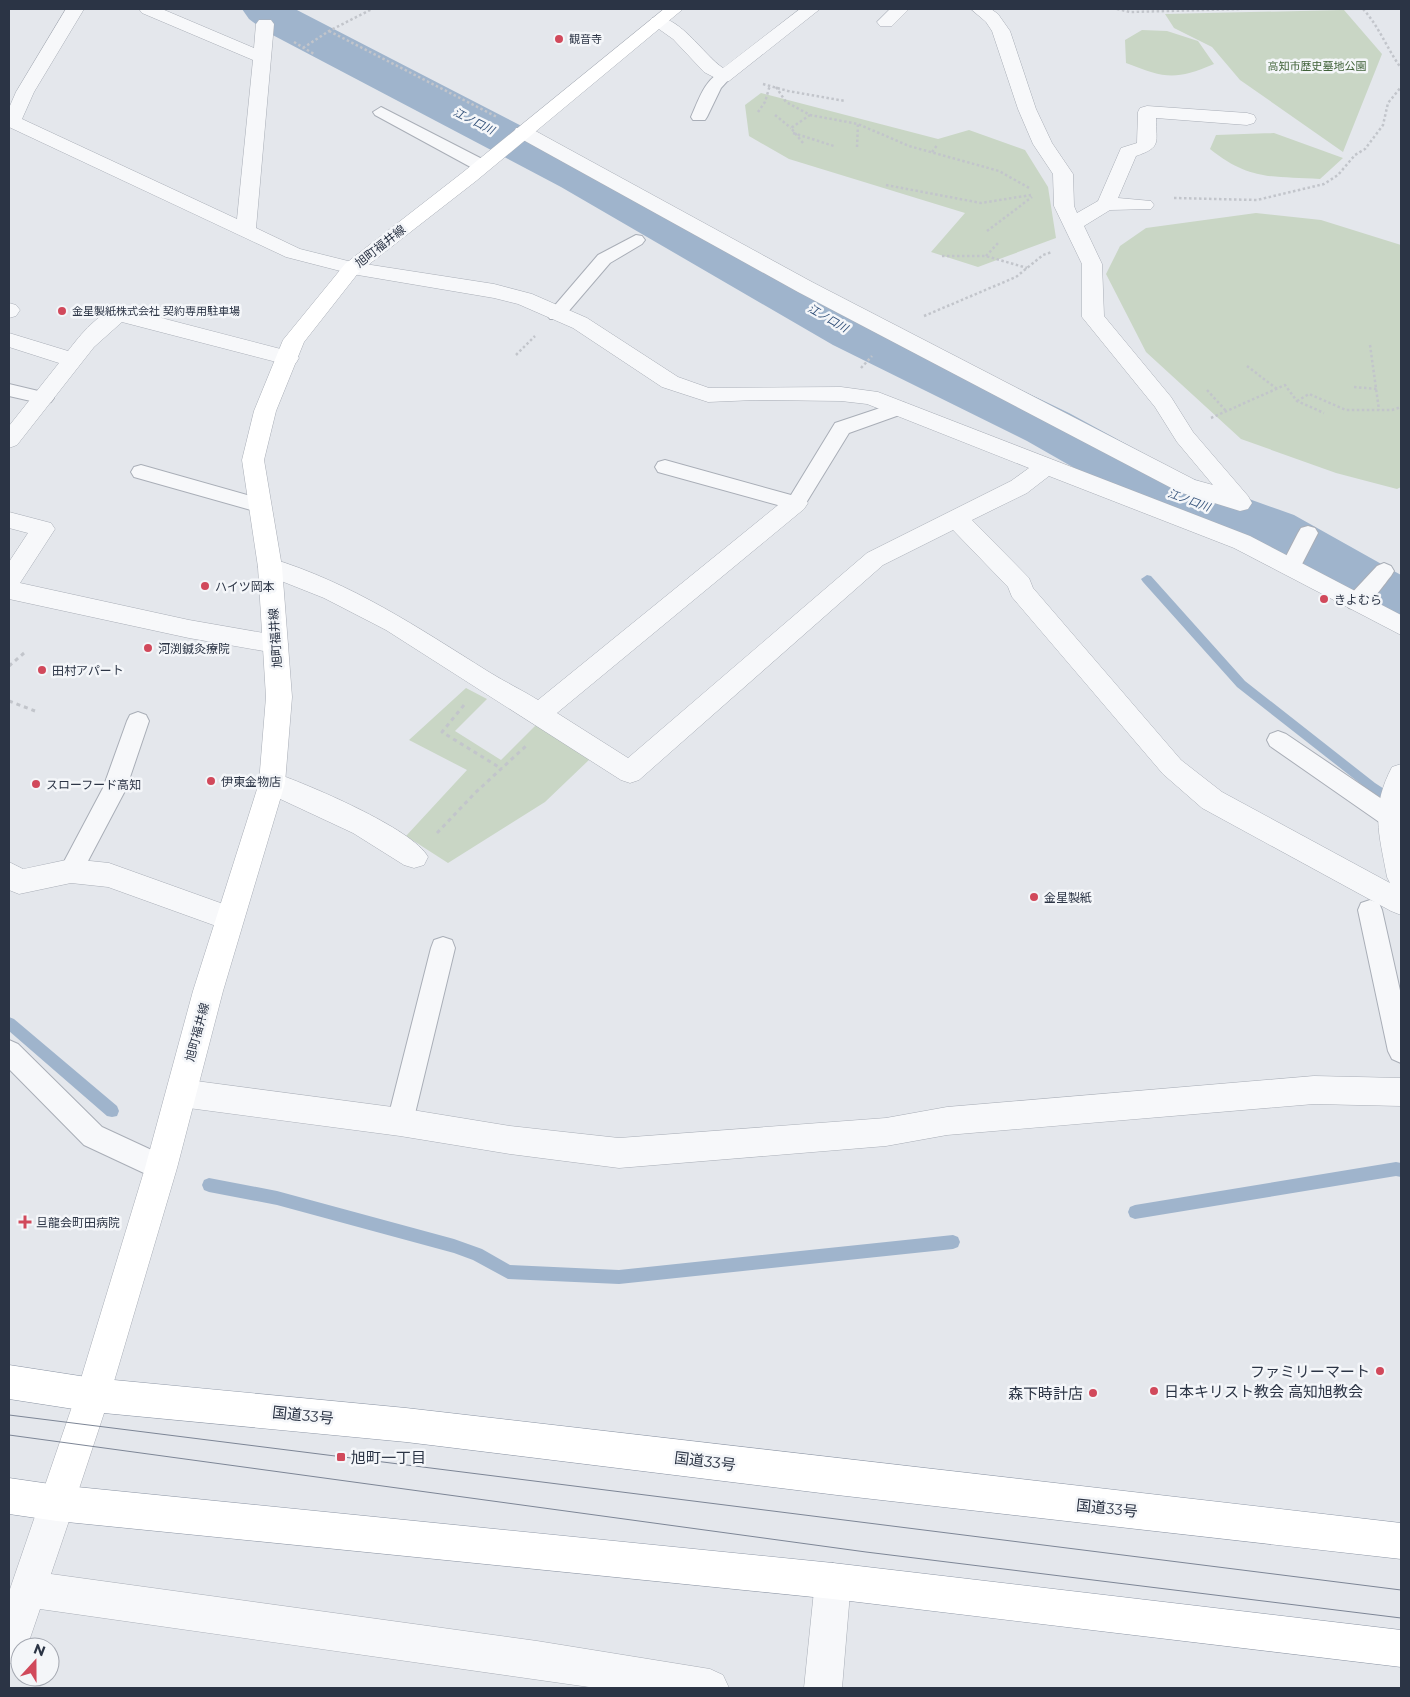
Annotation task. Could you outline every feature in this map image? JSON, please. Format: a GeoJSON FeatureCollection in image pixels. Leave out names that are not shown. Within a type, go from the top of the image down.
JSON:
{"type":"FeatureCollection","features":[{"type":"Feature","properties":{"kind":"main road","name":"旭町福井線"},"geometry":{"type":"LineString","coordinates":[[57,1503],[93,1395],[161,1168],[208,991],[272,783],[279,696],[270,566],[258,505],[253,460],[265,412],[294,340],[352,268],[482,166],[674,9]]}},
{"type":"Feature","properties":{"kind":"main road","name":"国道33号"},"geometry":{"type":"LineString","coordinates":[[9,1382],[93,1395],[406,1425],[827,1476],[1401,1540]]}},
{"type":"Feature","properties":{"kind":"main road"},"geometry":{"type":"LineString","coordinates":[[9,1496],[57,1503],[833,1581],[1401,1649]]}},
{"type":"Feature","properties":{"kind":"street"},"geometry":{"type":"LineString","coordinates":[[75,9],[10,120],[293,253],[352,268],[494,291],[525,299],[556,315],[580,323],[670,382],[708,395],[755,393],[840,394],[870,397],[1045,467],[1242,537],[1401,626]]}},
{"type":"Feature","properties":{"kind":"street"},"geometry":{"type":"LineString","coordinates":[[148,9],[263,58]]}},
{"type":"Feature","properties":{"kind":"street"},"geometry":{"type":"LineString","coordinates":[[658,22],[679,36],[710,68],[723,77],[811,9]]}},
{"type":"Feature","properties":{"kind":"street"},"geometry":{"type":"LineString","coordinates":[[886,22],[900,9]]}},
{"type":"Feature","properties":{"kind":"street"},"geometry":{"type":"LineString","coordinates":[[980,9],[992,18],[1001,31],[1027,110],[1043,144],[1059,165],[1064,184],[1062,198],[1064,206],[1092,264],[1092,318],[1162,402],[1185,437],[1241,505],[1242,537]]}},
{"type":"Feature","properties":{"kind":"street"},"geometry":{"type":"LineString","coordinates":[[246,231],[265,24]]}},
{"type":"Feature","properties":{"kind":"street"},"geometry":{"type":"LineString","coordinates":[[1076,233],[1106,204],[1128,152],[1146,146],[1147,112],[1247,119]]}},
{"type":"Feature","properties":{"kind":"street"},"geometry":{"type":"LineString","coordinates":[[516,138],[1187,486],[1241,505]]}},
{"type":"Feature","properties":{"kind":"street"},"geometry":{"type":"LineString","coordinates":[[1106,204],[1144,205]]}},
{"type":"Feature","properties":{"kind":"street"},"geometry":{"type":"LineString","coordinates":[[9,440],[44,398],[71,359],[104,324],[120,314],[288,358]]}},
{"type":"Feature","properties":{"kind":"street"},"geometry":{"type":"LineString","coordinates":[[9,340],[71,359]]}},
{"type":"Feature","properties":{"kind":"street"},"geometry":{"type":"LineString","coordinates":[[270,566],[300,576],[340,595],[433,646],[486,683],[630,772],[875,559],[1018,487],[1045,467]]}},
{"type":"Feature","properties":{"kind":"street"},"geometry":{"type":"LineString","coordinates":[[545,718],[796,503]]}},
{"type":"Feature","properties":{"kind":"street"},"geometry":{"type":"LineString","coordinates":[[957,519],[1020,584],[1021,591],[1172,767],[1212,800],[1401,903]]}},
{"type":"Feature","properties":{"kind":"street"},"geometry":{"type":"LineString","coordinates":[[9,520],[43,529],[9,581]]}},
{"type":"Feature","properties":{"kind":"street"},"geometry":{"type":"LineString","coordinates":[[9,590],[189,629],[275,644]]}},
{"type":"Feature","properties":{"kind":"street"},"geometry":{"type":"LineString","coordinates":[[272,783],[389,838],[414,857]]}},
{"type":"Feature","properties":{"kind":"street"},"geometry":{"type":"LineString","coordinates":[[1394,798],[1401,877]]}},
{"type":"Feature","properties":{"kind":"street"},"geometry":{"type":"LineString","coordinates":[[9,874],[19,882],[71,871],[109,874],[230,919]]}},
{"type":"Feature","properties":{"kind":"street"},"geometry":{"type":"LineString","coordinates":[[181,1093],[400,1122],[510,1140],[619,1153],[886,1132],[947,1121],[1314,1090],[1401,1092]]}},
{"type":"Feature","properties":{"kind":"street"},"geometry":{"type":"LineString","coordinates":[[9,1645],[57,1503]]}},
{"type":"Feature","properties":{"kind":"street"},"geometry":{"type":"LineString","coordinates":[[823,1688],[833,1581]]}},
{"type":"Feature","properties":{"kind":"street"},"geometry":{"type":"LineString","coordinates":[[28,1589],[537,1660],[710,1688]]}},
{"type":"Feature","properties":{"kind":"lane"},"geometry":{"type":"LineString","coordinates":[[699,117],[714,86],[723,77]]}},
{"type":"Feature","properties":{"kind":"lane"},"geometry":{"type":"LineString","coordinates":[[381,112],[482,166]]}},
{"type":"Feature","properties":{"kind":"lane"},"geometry":{"type":"LineString","coordinates":[[556,315],[604,259],[636,240]]}},
{"type":"Feature","properties":{"kind":"lane"},"geometry":{"type":"LineString","coordinates":[[9,390],[44,398]]}},
{"type":"Feature","properties":{"kind":"lane"},"geometry":{"type":"LineString","coordinates":[[665,467],[796,503],[842,428],[898,408]]}},
{"type":"Feature","properties":{"kind":"lane"},"geometry":{"type":"LineString","coordinates":[[141,472],[258,505]]}},
{"type":"Feature","properties":{"kind":"lane"},"geometry":{"type":"LineString","coordinates":[[1291,566],[1308,532]]}},
{"type":"Feature","properties":{"kind":"lane"},"geometry":{"type":"LineString","coordinates":[[1356,602],[1384,571]]}},
{"type":"Feature","properties":{"kind":"lane"},"geometry":{"type":"LineString","coordinates":[[71,871],[114,789],[138,721]]}},
{"type":"Feature","properties":{"kind":"lane"},"geometry":{"type":"LineString","coordinates":[[1278,740],[1394,798]]}},
{"type":"Feature","properties":{"kind":"lane"},"geometry":{"type":"LineString","coordinates":[[1370,910],[1401,1051]]}},
{"type":"Feature","properties":{"kind":"lane"},"geometry":{"type":"LineString","coordinates":[[400,1122],[443,948]]}},
{"type":"Feature","properties":{"kind":"lane"},"geometry":{"type":"LineString","coordinates":[[9,1052],[93,1136],[161,1168]]}},
{"type":"Feature","properties":{"kind":"path"},"geometry":{"type":"LineString","coordinates":[[304,47],[328,31],[372,9]]}},
{"type":"Feature","properties":{"kind":"path"},"geometry":{"type":"LineString","coordinates":[[1117,9],[1130,12],[1242,9]]}},
{"type":"Feature","properties":{"kind":"path"},"geometry":{"type":"LineString","coordinates":[[1363,9],[1372,20],[1386,47],[1401,68]]}},
{"type":"Feature","properties":{"kind":"path"},"geometry":{"type":"LineString","coordinates":[[328,31],[470,102],[516,138]]}},
{"type":"Feature","properties":{"kind":"path"},"geometry":{"type":"LineString","coordinates":[[723,77],[845,101]]}},
{"type":"Feature","properties":{"kind":"path"},"geometry":{"type":"LineString","coordinates":[[758,112],[765,102],[770,85]]}},
{"type":"Feature","properties":{"kind":"path"},"geometry":{"type":"LineString","coordinates":[[776,87],[786,102],[810,115],[858,124],[910,146],[999,171],[1037,193]]}},
{"type":"Feature","properties":{"kind":"path"},"geometry":{"type":"LineString","coordinates":[[1144,205],[1150,199],[1171,198],[1257,200],[1324,184],[1338,175],[1355,155],[1365,149],[1383,125],[1388,103],[1401,87]]}},
{"type":"Feature","properties":{"kind":"path"},"geometry":{"type":"LineString","coordinates":[[775,115],[791,128],[793,133],[803,143]]}},
{"type":"Feature","properties":{"kind":"path"},"geometry":{"type":"LineString","coordinates":[[791,128],[810,115]]}},
{"type":"Feature","properties":{"kind":"path"},"geometry":{"type":"LineString","coordinates":[[857,147],[858,124]]}},
{"type":"Feature","properties":{"kind":"path"},"geometry":{"type":"LineString","coordinates":[[793,133],[834,146]]}},
{"type":"Feature","properties":{"kind":"path"},"geometry":{"type":"LineString","coordinates":[[932,152],[938,144]]}},
{"type":"Feature","properties":{"kind":"path"},"geometry":{"type":"LineString","coordinates":[[886,185],[981,203],[1035,195],[987,231]]}},
{"type":"Feature","properties":{"kind":"path"},"geometry":{"type":"LineString","coordinates":[[897,334],[930,311],[1016,278],[1043,255],[1076,233]]}},
{"type":"Feature","properties":{"kind":"path"},"geometry":{"type":"LineString","coordinates":[[986,256],[999,242]]}},
{"type":"Feature","properties":{"kind":"path"},"geometry":{"type":"LineString","coordinates":[[942,256],[986,256],[1026,268]]}},
{"type":"Feature","properties":{"kind":"path"},"geometry":{"type":"LineString","coordinates":[[1370,345],[1379,410]]}},
{"type":"Feature","properties":{"kind":"path"},"geometry":{"type":"LineString","coordinates":[[1247,366],[1277,389]]}},
{"type":"Feature","properties":{"kind":"path"},"geometry":{"type":"LineString","coordinates":[[1210,418],[1285,385],[1297,401],[1324,414]]}},
{"type":"Feature","properties":{"kind":"path"},"geometry":{"type":"LineString","coordinates":[[1354,387],[1377,389]]}},
{"type":"Feature","properties":{"kind":"path"},"geometry":{"type":"LineString","coordinates":[[1207,390],[1227,412]]}},
{"type":"Feature","properties":{"kind":"path"},"geometry":{"type":"LineString","coordinates":[[1297,401],[1309,394],[1346,410],[1379,410],[1401,407]]}},
{"type":"Feature","properties":{"kind":"path"},"geometry":{"type":"LineString","coordinates":[[9,666],[24,653]]}},
{"type":"Feature","properties":{"kind":"path"},"geometry":{"type":"LineString","coordinates":[[486,683],[457,712],[442,732],[502,769]]}},
{"type":"Feature","properties":{"kind":"path"},"geometry":{"type":"LineString","coordinates":[[9,701],[35,711]]}},
{"type":"Feature","properties":{"kind":"path"},"geometry":{"type":"LineString","coordinates":[[414,857],[476,792],[502,769],[545,718]]}},
{"type":"Feature","properties":{"kind":"green space","name":"高知市歴史墓地公園"},"geometry":{"type":"Polygon","coordinates":[[[1344,10],[1382,54],[1343,152],[1240,80],[1212,47],[1174,28],[1165,14],[1344,10]]]}},
{"type":"Feature","properties":{"kind":"green space"},"geometry":{"type":"Polygon","coordinates":[[[1142,30],[1167,31],[1198,41],[1214,64],[1189,73],[1170,75],[1151,72],[1126,63],[1125,40],[1142,30]]]}},
{"type":"Feature","properties":{"kind":"green space"},"geometry":{"type":"Polygon","coordinates":[[[761,93],[938,139],[969,130],[1025,150],[1048,187],[1056,238],[978,267],[931,252],[965,213],[789,159],[749,136],[745,105],[761,93]]]}},
{"type":"Feature","properties":{"kind":"green space"},"geometry":{"type":"Polygon","coordinates":[[[1274,133],[1343,158],[1320,179],[1288,178],[1250,172],[1237,167],[1210,149],[1216,135],[1274,133]]]}},
{"type":"Feature","properties":{"kind":"green space"},"geometry":{"type":"Polygon","coordinates":[[[1256,213],[1321,220],[1401,245],[1401,487],[1397,489],[1336,473],[1241,439],[1146,352],[1106,274],[1120,246],[1146,228],[1256,213]]]}},
{"type":"Feature","properties":{"kind":"green space"},"geometry":{"type":"Polygon","coordinates":[[[466,688],[487,699],[455,731],[501,760],[538,723],[591,758],[545,802],[448,863],[406,836],[467,770],[409,740],[466,688]]]}},
{"type":"Feature","properties":{"kind":"waterway","name":"江ノ口川"},"geometry":{"type":"LineString","coordinates":[[265,9],[282,21],[579,176],[853,332],[1048,427],[1163,491],[1272,531],[1401,605]]}},
{"type":"Feature","properties":{"kind":"waterway","name":"江ノ口川"},"geometry":{"type":"LineString","coordinates":[[1175,504],[1177,495]]}},
{"type":"Feature","properties":{"kind":"waterway"},"geometry":{"type":"LineString","coordinates":[[1147,579],[1241,684],[1371,786],[1401,806]]}},
{"type":"Feature","properties":{"kind":"waterway"},"geometry":{"type":"LineString","coordinates":[[9,1023],[112,1111]]}},
{"type":"Feature","properties":{"kind":"waterway"},"geometry":{"type":"LineString","coordinates":[[1135,1212],[1396,1169],[1401,1170]]}},
{"type":"Feature","properties":{"kind":"waterway"},"geometry":{"type":"LineString","coordinates":[[209,1185],[277,1198],[454,1246],[477,1254],[508,1272],[619,1277],[953,1242]]}},
{"type":"Feature","properties":{"kind":"tram line"},"geometry":{"type":"LineString","coordinates":[[9,1415],[1401,1590]]}},
{"type":"Feature","properties":{"kind":"tram line"},"geometry":{"type":"LineString","coordinates":[[9,1435],[866,1552],[1401,1618]]}},
{"type":"Feature","properties":{"kind":"place","name":"観音寺"},"geometry":{"type":"Point","coordinates":[559,39]}},
{"type":"Feature","properties":{"kind":"place","name":"金星製紙株式会社 契約専用駐車場"},"geometry":{"type":"Point","coordinates":[62,311]}},
{"type":"Feature","properties":{"kind":"place","name":"ハイツ岡本"},"geometry":{"type":"Point","coordinates":[205,586]}},
{"type":"Feature","properties":{"kind":"place","name":"きよむら"},"geometry":{"type":"Point","coordinates":[1324,599]}},
{"type":"Feature","properties":{"kind":"place","name":"河渕鍼灸療院"},"geometry":{"type":"Point","coordinates":[148,648]}},
{"type":"Feature","properties":{"kind":"place","name":"田村アパート"},"geometry":{"type":"Point","coordinates":[42,670]}},
{"type":"Feature","properties":{"kind":"place","name":"伊東金物店"},"geometry":{"type":"Point","coordinates":[211,781]}},
{"type":"Feature","properties":{"kind":"place","name":"スローフード高知"},"geometry":{"type":"Point","coordinates":[36,784]}},
{"type":"Feature","properties":{"kind":"place","name":"金星製紙"},"geometry":{"type":"Point","coordinates":[1034,897]}},
{"type":"Feature","properties":{"kind":"place","name":"旦龍会町田病院"},"geometry":{"type":"Point","coordinates":[25,1222]}},
{"type":"Feature","properties":{"kind":"place","name":"ファミリーマート"},"geometry":{"type":"Point","coordinates":[1380,1371]}},
{"type":"Feature","properties":{"kind":"place","name":"日本キリスト教会 高知旭教会"},"geometry":{"type":"Point","coordinates":[1154,1391]}},
{"type":"Feature","properties":{"kind":"place","name":"森下時計店"},"geometry":{"type":"Point","coordinates":[1093,1393]}},
{"type":"Feature","properties":{"kind":"place","name":"旭町一丁目"},"geometry":{"type":"Point","coordinates":[341,1457]}}]}
